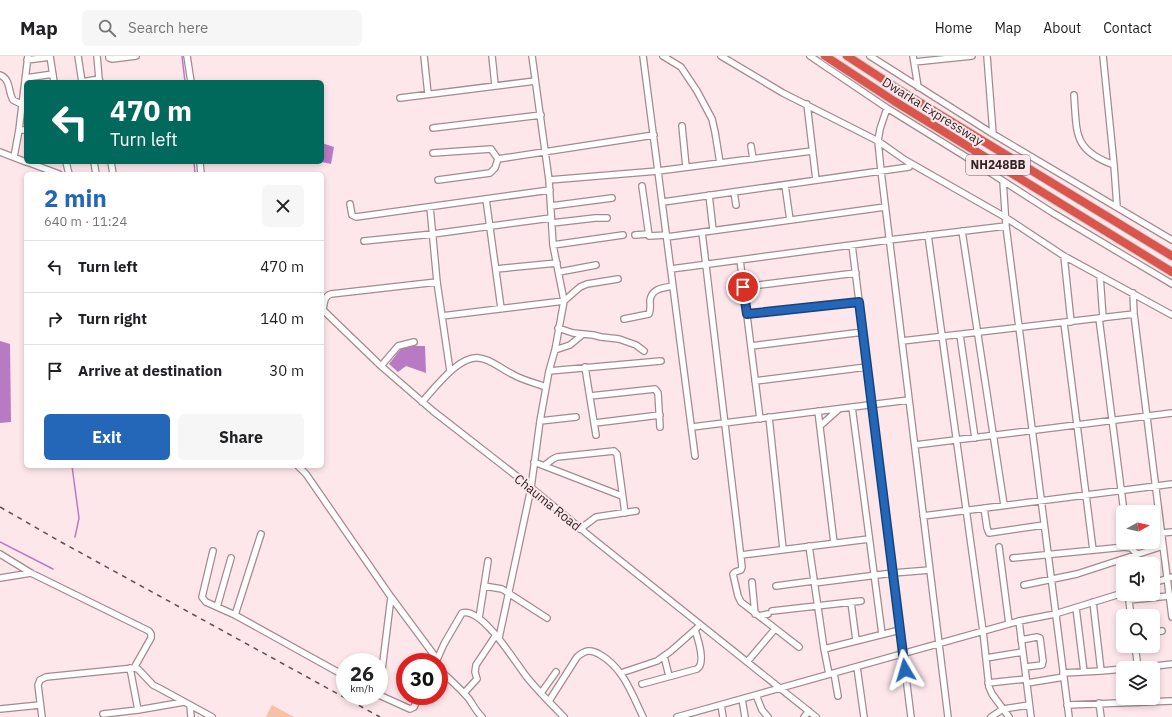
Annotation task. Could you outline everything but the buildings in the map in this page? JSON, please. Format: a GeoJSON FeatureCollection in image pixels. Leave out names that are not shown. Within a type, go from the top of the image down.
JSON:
{"type":"FeatureCollection","features":[{"type":"Feature","properties":{"kind":"highway","name":"Dwarka Expressway"},"geometry":{"type":"LineString","coordinates":[[825,56],[894,101],[1172,272]]}},
{"type":"Feature","properties":{"kind":"highway","name":"Dwarka Expressway"},"geometry":{"type":"LineString","coordinates":[[847,56],[901,91],[1172,256]]}},
{"type":"Feature","properties":{"kind":"street"},"geometry":{"type":"LineString","coordinates":[[53,74],[26,78],[27,58],[50,56],[53,74],[54,80]]}},
{"type":"Feature","properties":{"kind":"street"},"geometry":{"type":"LineString","coordinates":[[78,56],[82,80]]}},
{"type":"Feature","properties":{"kind":"street"},"geometry":{"type":"LineString","coordinates":[[97,56],[100,80]]}},
{"type":"Feature","properties":{"kind":"street"},"geometry":{"type":"LineString","coordinates":[[109,56],[112,59],[136,56]]}},
{"type":"Feature","properties":{"kind":"street"},"geometry":{"type":"LineString","coordinates":[[187,56],[191,80]]}},
{"type":"Feature","properties":{"kind":"street"},"geometry":{"type":"LineString","coordinates":[[424,56],[428,94]]}},
{"type":"Feature","properties":{"kind":"street"},"geometry":{"type":"LineString","coordinates":[[492,56],[495,85]]}},
{"type":"Feature","properties":{"kind":"street"},"geometry":{"type":"LineString","coordinates":[[464,693],[477,679],[475,672],[476,665],[497,637],[509,593],[531,488],[546,387],[555,350],[564,301],[553,245],[549,180],[532,56]]}},
{"type":"Feature","properties":{"kind":"street"},"geometry":{"type":"LineString","coordinates":[[643,56],[695,456]]}},
{"type":"Feature","properties":{"kind":"street"},"geometry":{"type":"LineString","coordinates":[[663,56],[681,67],[712,119],[720,163]]}},
{"type":"Feature","properties":{"kind":"street"},"geometry":{"type":"LineString","coordinates":[[721,56],[783,93],[878,141],[905,160],[1005,217],[1064,256],[1172,315]]}},
{"type":"Feature","properties":{"kind":"street"},"geometry":{"type":"LineString","coordinates":[[810,56],[887,108],[1053,213],[1172,284]]}},
{"type":"Feature","properties":{"kind":"street"},"geometry":{"type":"LineString","coordinates":[[870,56],[993,134],[1172,240]]}},
{"type":"Feature","properties":{"kind":"street"},"geometry":{"type":"LineString","coordinates":[[913,56],[918,87]]}},
{"type":"Feature","properties":{"kind":"street"},"geometry":{"type":"LineString","coordinates":[[914,62],[972,56]]}},
{"type":"Feature","properties":{"kind":"street"},"geometry":{"type":"LineString","coordinates":[[987,56],[993,134]]}},
{"type":"Feature","properties":{"kind":"street"},"geometry":{"type":"LineString","coordinates":[[1103,56],[1117,207]]}},
{"type":"Feature","properties":{"kind":"street"},"geometry":{"type":"LineString","coordinates":[[0,75],[4,76],[7,80],[13,100],[23,105]]}},
{"type":"Feature","properties":{"kind":"street"},"geometry":{"type":"LineString","coordinates":[[400,98],[535,81]]}},
{"type":"Feature","properties":{"kind":"street"},"geometry":{"type":"LineString","coordinates":[[1074,96],[1078,138],[1090,152],[1104,161],[1114,165]]}},
{"type":"Feature","properties":{"kind":"street"},"geometry":{"type":"LineString","coordinates":[[14,157],[24,112],[24,100]]}},
{"type":"Feature","properties":{"kind":"street"},"geometry":{"type":"LineString","coordinates":[[807,104],[816,180]]}},
{"type":"Feature","properties":{"kind":"street"},"geometry":{"type":"LineString","coordinates":[[887,108],[880,129],[878,141],[880,171],[940,643],[948,717]]}},
{"type":"Feature","properties":{"kind":"street"},"geometry":{"type":"LineString","coordinates":[[433,128],[541,115]]}},
{"type":"Feature","properties":{"kind":"street"},"geometry":{"type":"LineString","coordinates":[[682,126],[686,167]]}},
{"type":"Feature","properties":{"kind":"street"},"geometry":{"type":"LineString","coordinates":[[498,159],[654,135]]}},
{"type":"Feature","properties":{"kind":"street"},"geometry":{"type":"LineString","coordinates":[[751,146],[753,159]]}},
{"type":"Feature","properties":{"kind":"street"},"geometry":{"type":"LineString","coordinates":[[433,153],[491,149],[498,159]]}},
{"type":"Feature","properties":{"kind":"street"},"geometry":{"type":"LineString","coordinates":[[549,180],[658,171],[812,151]]}},
{"type":"Feature","properties":{"kind":"street"},"geometry":{"type":"LineString","coordinates":[[0,152],[24,161]]}},
{"type":"Feature","properties":{"kind":"street"},"geometry":{"type":"LineString","coordinates":[[438,180],[490,173],[495,168],[498,159]]}},
{"type":"Feature","properties":{"kind":"street"},"geometry":{"type":"LineString","coordinates":[[32,164],[54,172]]}},
{"type":"Feature","properties":{"kind":"street"},"geometry":{"type":"LineString","coordinates":[[663,202],[909,167]]}},
{"type":"Feature","properties":{"kind":"street"},"geometry":{"type":"LineString","coordinates":[[1003,181],[1006,226],[1069,717]]}},
{"type":"Feature","properties":{"kind":"street"},"geometry":{"type":"LineString","coordinates":[[785,185],[790,220]]}},
{"type":"Feature","properties":{"kind":"street"},"geometry":{"type":"LineString","coordinates":[[642,186],[648,234]]}},
{"type":"Feature","properties":{"kind":"street"},"geometry":{"type":"LineString","coordinates":[[350,204],[352,215],[356,217],[550,190]]}},
{"type":"Feature","properties":{"kind":"street"},"geometry":{"type":"LineString","coordinates":[[734,192],[736,205]]}},
{"type":"Feature","properties":{"kind":"street"},"geometry":{"type":"LineString","coordinates":[[709,195],[713,230]]}},
{"type":"Feature","properties":{"kind":"street"},"geometry":{"type":"LineString","coordinates":[[551,206],[612,198]]}},
{"type":"Feature","properties":{"kind":"street"},"geometry":{"type":"LineString","coordinates":[[486,199],[501,308]]}},
{"type":"Feature","properties":{"kind":"street"},"geometry":{"type":"LineString","coordinates":[[430,207],[434,234],[437,282],[450,371]]}},
{"type":"Feature","properties":{"kind":"street"},"geometry":{"type":"LineString","coordinates":[[634,235],[648,234],[649,236],[667,236],[885,207]]}},
{"type":"Feature","properties":{"kind":"street"},"geometry":{"type":"LineString","coordinates":[[364,241],[434,234],[490,226],[607,218]]}},
{"type":"Feature","properties":{"kind":"street"},"geometry":{"type":"LineString","coordinates":[[671,269],[852,244],[1006,226]]}},
{"type":"Feature","properties":{"kind":"street"},"geometry":{"type":"LineString","coordinates":[[962,231],[1004,505]]}},
{"type":"Feature","properties":{"kind":"street"},"geometry":{"type":"LineString","coordinates":[[702,232],[741,554],[742,569],[733,574],[736,590],[741,602],[799,647]]}},
{"type":"Feature","properties":{"kind":"street"},"geometry":{"type":"LineString","coordinates":[[553,245],[623,234]]}},
{"type":"Feature","properties":{"kind":"street"},"geometry":{"type":"LineString","coordinates":[[928,235],[983,631],[988,684],[992,694],[1009,717]]}},
{"type":"Feature","properties":{"kind":"street"},"geometry":{"type":"LineString","coordinates":[[852,244],[910,717]]}},
{"type":"Feature","properties":{"kind":"street"},"geometry":{"type":"LineString","coordinates":[[1064,256],[1071,322]]}},
{"type":"Feature","properties":{"kind":"street"},"geometry":{"type":"LineString","coordinates":[[740,260],[760,418]]}},
{"type":"Feature","properties":{"kind":"street"},"geometry":{"type":"LineString","coordinates":[[496,269],[557,263]]}},
{"type":"Feature","properties":{"kind":"street"},"geometry":{"type":"LineString","coordinates":[[559,272],[596,265]]}},
{"type":"Feature","properties":{"kind":"street"},"geometry":{"type":"LineString","coordinates":[[743,287],[856,273]]}},
{"type":"Feature","properties":{"kind":"street"},"geometry":{"type":"LineString","coordinates":[[1100,276],[1101,318],[1112,421],[1123,505]]}},
{"type":"Feature","properties":{"kind":"street"},"geometry":{"type":"LineString","coordinates":[[442,316],[564,301],[580,287],[587,284],[618,279]]}},
{"type":"Feature","properties":{"kind":"street"},"geometry":{"type":"LineString","coordinates":[[324,304],[326,297],[331,294],[437,282]]}},
{"type":"Feature","properties":{"kind":"street"},"geometry":{"type":"LineString","coordinates":[[624,319],[649,314],[651,309],[650,300],[654,292],[658,289],[674,286]]}},
{"type":"Feature","properties":{"kind":"street"},"geometry":{"type":"LineString","coordinates":[[1133,293],[1134,314],[1163,546],[1170,578],[1169,596],[1172,617]]}},
{"type":"Feature","properties":{"kind":"street"},"geometry":{"type":"LineString","coordinates":[[747,314],[859,302]]}},
{"type":"Feature","properties":{"kind":"street","name":"Chauma Road"},"geometry":{"type":"LineString","coordinates":[[324,312],[381,366],[422,402],[816,717]]}},
{"type":"Feature","properties":{"kind":"street"},"geometry":{"type":"LineString","coordinates":[[902,342],[1134,314]]}},
{"type":"Feature","properties":{"kind":"street"},"geometry":{"type":"LineString","coordinates":[[1064,322],[1093,550]]}},
{"type":"Feature","properties":{"kind":"street"},"geometry":{"type":"LineString","coordinates":[[558,328],[582,335],[593,334],[601,337],[619,339],[636,345],[644,351]]}},
{"type":"Feature","properties":{"kind":"street"},"geometry":{"type":"LineString","coordinates":[[751,346],[863,332]]}},
{"type":"Feature","properties":{"kind":"street"},"geometry":{"type":"LineString","coordinates":[[555,350],[570,345],[582,335]]}},
{"type":"Feature","properties":{"kind":"street"},"geometry":{"type":"LineString","coordinates":[[960,335],[975,438]]}},
{"type":"Feature","properties":{"kind":"street"},"geometry":{"type":"LineString","coordinates":[[381,366],[398,346],[414,342]]}},
{"type":"Feature","properties":{"kind":"street"},"geometry":{"type":"LineString","coordinates":[[422,402],[450,371],[468,360],[478,357],[490,361],[512,375],[546,387]]}},
{"type":"Feature","properties":{"kind":"street"},"geometry":{"type":"LineString","coordinates":[[550,370],[661,361]]}},
{"type":"Feature","properties":{"kind":"street"},"geometry":{"type":"LineString","coordinates":[[586,367],[596,435]]}},
{"type":"Feature","properties":{"kind":"street"},"geometry":{"type":"LineString","coordinates":[[755,381],[867,367]]}},
{"type":"Feature","properties":{"kind":"street"},"geometry":{"type":"LineString","coordinates":[[590,396],[655,389],[658,393],[660,427]]}},
{"type":"Feature","properties":{"kind":"street"},"geometry":{"type":"LineString","coordinates":[[692,427],[909,400]]}},
{"type":"Feature","properties":{"kind":"street"},"geometry":{"type":"LineString","coordinates":[[852,407],[882,634]]}},
{"type":"Feature","properties":{"kind":"street"},"geometry":{"type":"LineString","coordinates":[[820,426],[839,409]]}},
{"type":"Feature","properties":{"kind":"street"},"geometry":{"type":"LineString","coordinates":[[818,411],[834,543]]}},
{"type":"Feature","properties":{"kind":"street"},"geometry":{"type":"LineString","coordinates":[[915,445],[1172,413]]}},
{"type":"Feature","properties":{"kind":"street"},"geometry":{"type":"LineString","coordinates":[[595,423],[660,415]]}},
{"type":"Feature","properties":{"kind":"street"},"geometry":{"type":"LineString","coordinates":[[540,421],[576,417]]}},
{"type":"Feature","properties":{"kind":"street"},"geometry":{"type":"LineString","coordinates":[[769,418],[783,549]]}},
{"type":"Feature","properties":{"kind":"street"},"geometry":{"type":"LineString","coordinates":[[546,465],[557,457],[614,451],[617,454],[624,513]]}},
{"type":"Feature","properties":{"kind":"street"},"geometry":{"type":"LineString","coordinates":[[534,462],[546,465],[622,496]]}},
{"type":"Feature","properties":{"kind":"street"},"geometry":{"type":"LineString","coordinates":[[300,468],[306,474],[430,653]]}},
{"type":"Feature","properties":{"kind":"street"},"geometry":{"type":"LineString","coordinates":[[923,516],[1172,484]]}},
{"type":"Feature","properties":{"kind":"street"},"geometry":{"type":"LineString","coordinates":[[984,508],[989,532],[1044,525]]}},
{"type":"Feature","properties":{"kind":"street"},"geometry":{"type":"LineString","coordinates":[[580,529],[596,517],[636,512]]}},
{"type":"Feature","properties":{"kind":"street"},"geometry":{"type":"LineString","coordinates":[[1162,534],[1172,532]]}},
{"type":"Feature","properties":{"kind":"street"},"geometry":{"type":"LineString","coordinates":[[235,615],[261,534]]}},
{"type":"Feature","properties":{"kind":"street"},"geometry":{"type":"LineString","coordinates":[[741,554],[869,539]]}},
{"type":"Feature","properties":{"kind":"street"},"geometry":{"type":"LineString","coordinates":[[809,546],[824,649],[838,696]]}},
{"type":"Feature","properties":{"kind":"street"},"geometry":{"type":"LineString","coordinates":[[1024,585],[1077,574],[1163,546]]}},
{"type":"Feature","properties":{"kind":"street"},"geometry":{"type":"LineString","coordinates":[[999,547],[1009,624]]}},
{"type":"Feature","properties":{"kind":"street"},"geometry":{"type":"LineString","coordinates":[[1013,558],[1125,547],[1131,548],[1138,555]]}},
{"type":"Feature","properties":{"kind":"street"},"geometry":{"type":"LineString","coordinates":[[213,551],[202,597],[206,602],[235,615],[336,671]]}},
{"type":"Feature","properties":{"kind":"street"},"geometry":{"type":"LineString","coordinates":[[0,554],[32,573],[149,631],[151,634],[150,638],[132,668],[138,710]]}},
{"type":"Feature","properties":{"kind":"street"},"geometry":{"type":"LineString","coordinates":[[1165,558],[1172,557]]}},
{"type":"Feature","properties":{"kind":"street"},"geometry":{"type":"LineString","coordinates":[[217,607],[231,558]]}},
{"type":"Feature","properties":{"kind":"street"},"geometry":{"type":"LineString","coordinates":[[479,618],[488,561]]}},
{"type":"Feature","properties":{"kind":"street"},"geometry":{"type":"LineString","coordinates":[[776,586],[930,570]]}},
{"type":"Feature","properties":{"kind":"street"},"geometry":{"type":"LineString","coordinates":[[0,578],[32,573]]}},
{"type":"Feature","properties":{"kind":"street"},"geometry":{"type":"LineString","coordinates":[[1160,581],[1170,578]]}},
{"type":"Feature","properties":{"kind":"street"},"geometry":{"type":"LineString","coordinates":[[752,582],[757,615]]}},
{"type":"Feature","properties":{"kind":"street"},"geometry":{"type":"LineString","coordinates":[[484,586],[499,588],[509,593],[547,618]]}},
{"type":"Feature","properties":{"kind":"street"},"geometry":{"type":"LineString","coordinates":[[677,717],[1019,621],[1055,614],[1116,595]]}},
{"type":"Feature","properties":{"kind":"street"},"geometry":{"type":"LineString","coordinates":[[1160,596],[1169,596]]}},
{"type":"Feature","properties":{"kind":"street"},"geometry":{"type":"LineString","coordinates":[[384,653],[391,597]]}},
{"type":"Feature","properties":{"kind":"street"},"geometry":{"type":"LineString","coordinates":[[757,615],[861,600]]}},
{"type":"Feature","properties":{"kind":"street"},"geometry":{"type":"LineString","coordinates":[[851,602],[856,640]]}},
{"type":"Feature","properties":{"kind":"street"},"geometry":{"type":"LineString","coordinates":[[1093,602],[1102,671]]}},
{"type":"Feature","properties":{"kind":"street"},"geometry":{"type":"LineString","coordinates":[[1076,608],[1084,672]]}},
{"type":"Feature","properties":{"kind":"street"},"geometry":{"type":"LineString","coordinates":[[440,653],[462,613],[470,613],[479,618],[497,637],[541,693],[563,717]]}},
{"type":"Feature","properties":{"kind":"street"},"geometry":{"type":"LineString","coordinates":[[1019,621],[1031,717]]}},
{"type":"Feature","properties":{"kind":"street"},"geometry":{"type":"LineString","coordinates":[[621,673],[653,663],[664,656],[700,625]]}},
{"type":"Feature","properties":{"kind":"street"},"geometry":{"type":"LineString","coordinates":[[747,662],[774,629]]}},
{"type":"Feature","properties":{"kind":"street"},"geometry":{"type":"LineString","coordinates":[[642,684],[700,667],[700,651],[695,630]]}},
{"type":"Feature","properties":{"kind":"street"},"geometry":{"type":"LineString","coordinates":[[824,649],[900,630]]}},
{"type":"Feature","properties":{"kind":"street"},"geometry":{"type":"LineString","coordinates":[[1021,640],[1037,637],[1040,638],[1044,661],[1042,665],[1025,667]]}},
{"type":"Feature","properties":{"kind":"street"},"geometry":{"type":"LineString","coordinates":[[548,701],[577,657],[587,650],[593,651],[606,658],[616,666],[643,717]]}},
{"type":"Feature","properties":{"kind":"street"},"geometry":{"type":"LineString","coordinates":[[986,658],[1023,652]]}},
{"type":"Feature","properties":{"kind":"street"},"geometry":{"type":"LineString","coordinates":[[664,656],[669,676]]}},
{"type":"Feature","properties":{"kind":"street"},"geometry":{"type":"LineString","coordinates":[[1160,665],[1172,664]]}},
{"type":"Feature","properties":{"kind":"street"},"geometry":{"type":"LineString","coordinates":[[857,667],[864,717]]}},
{"type":"Feature","properties":{"kind":"street"},"geometry":{"type":"LineString","coordinates":[[42,717],[38,684],[40,680],[46,677],[132,668],[141,671],[154,685],[212,717]]}},
{"type":"Feature","properties":{"kind":"street"},"geometry":{"type":"LineString","coordinates":[[988,684],[1026,681],[1084,672],[1116,670]]}},
{"type":"Feature","properties":{"kind":"street"},"geometry":{"type":"LineString","coordinates":[[541,693],[556,672]]}},
{"type":"Feature","properties":{"kind":"street"},"geometry":{"type":"LineString","coordinates":[[448,678],[464,693],[482,717]]}},
{"type":"Feature","properties":{"kind":"street"},"geometry":{"type":"LineString","coordinates":[[756,695],[762,710],[768,717]]}},
{"type":"Feature","properties":{"kind":"street"},"geometry":{"type":"LineString","coordinates":[[742,699],[745,717]]}},
{"type":"Feature","properties":{"kind":"street"},"geometry":{"type":"LineString","coordinates":[[1068,705],[1172,701]]}},
{"type":"Feature","properties":{"kind":"street"},"geometry":{"type":"LineString","coordinates":[[103,714],[184,702]]}},
{"type":"Feature","properties":{"kind":"street"},"geometry":{"type":"LineString","coordinates":[[1099,703],[1101,717]]}},
{"type":"Feature","properties":{"kind":"street"},"geometry":{"type":"LineString","coordinates":[[991,717],[1003,709],[1029,704]]}},
{"type":"Feature","properties":{"kind":"street"},"geometry":{"type":"LineString","coordinates":[[0,709],[40,705]]}},
{"type":"Feature","properties":{"kind":"street"},"geometry":{"type":"LineString","coordinates":[[190,705],[192,717]]}},
{"type":"Feature","properties":{"kind":"street"},"geometry":{"type":"LineString","coordinates":[[401,705],[410,709],[415,705]]}},
{"type":"Feature","properties":{"kind":"street"},"geometry":{"type":"LineString","coordinates":[[721,705],[723,717]]}},
{"type":"Feature","properties":{"kind":"street"},"geometry":{"type":"LineString","coordinates":[[804,717],[809,711]]}},
{"type":"Feature","properties":{"kind":"shaded area"},"geometry":{"type":"Polygon","coordinates":[[[324,144],[334,147],[331,164],[324,162],[324,144]]]}},
{"type":"Feature","properties":{"kind":"shaded area"},"geometry":{"type":"Polygon","coordinates":[[[0,341],[10,344],[11,422],[0,423],[0,341]]]}},
{"type":"Feature","properties":{"kind":"shaded area"},"geometry":{"type":"Polygon","coordinates":[[[403,346],[425,346],[426,373],[406,366],[398,372],[389,364],[403,346]]]}},
{"type":"Feature","properties":{"kind":"shaded area"},"geometry":{"type":"Polygon","coordinates":[[[272,705],[294,717],[266,717],[272,705]]]}},
{"type":"Feature","properties":{"kind":"waterway"},"geometry":{"type":"LineString","coordinates":[[182,56],[185,80]]}},
{"type":"Feature","properties":{"kind":"waterway"},"geometry":{"type":"LineString","coordinates":[[194,164],[195,172]]}},
{"type":"Feature","properties":{"kind":"waterway"},"geometry":{"type":"LineString","coordinates":[[72,468],[79,518],[75,537]]}},
{"type":"Feature","properties":{"kind":"waterway"},"geometry":{"type":"LineString","coordinates":[[0,542],[53,569]]}},
{"type":"Feature","properties":{"kind":"railway"},"geometry":{"type":"LineString","coordinates":[[0,507],[380,717]]}},
{"type":"Feature","properties":{"kind":"route"},"geometry":{"type":"LineString","coordinates":[[743,287],[747,314],[859,302],[905,670]]}}]}
